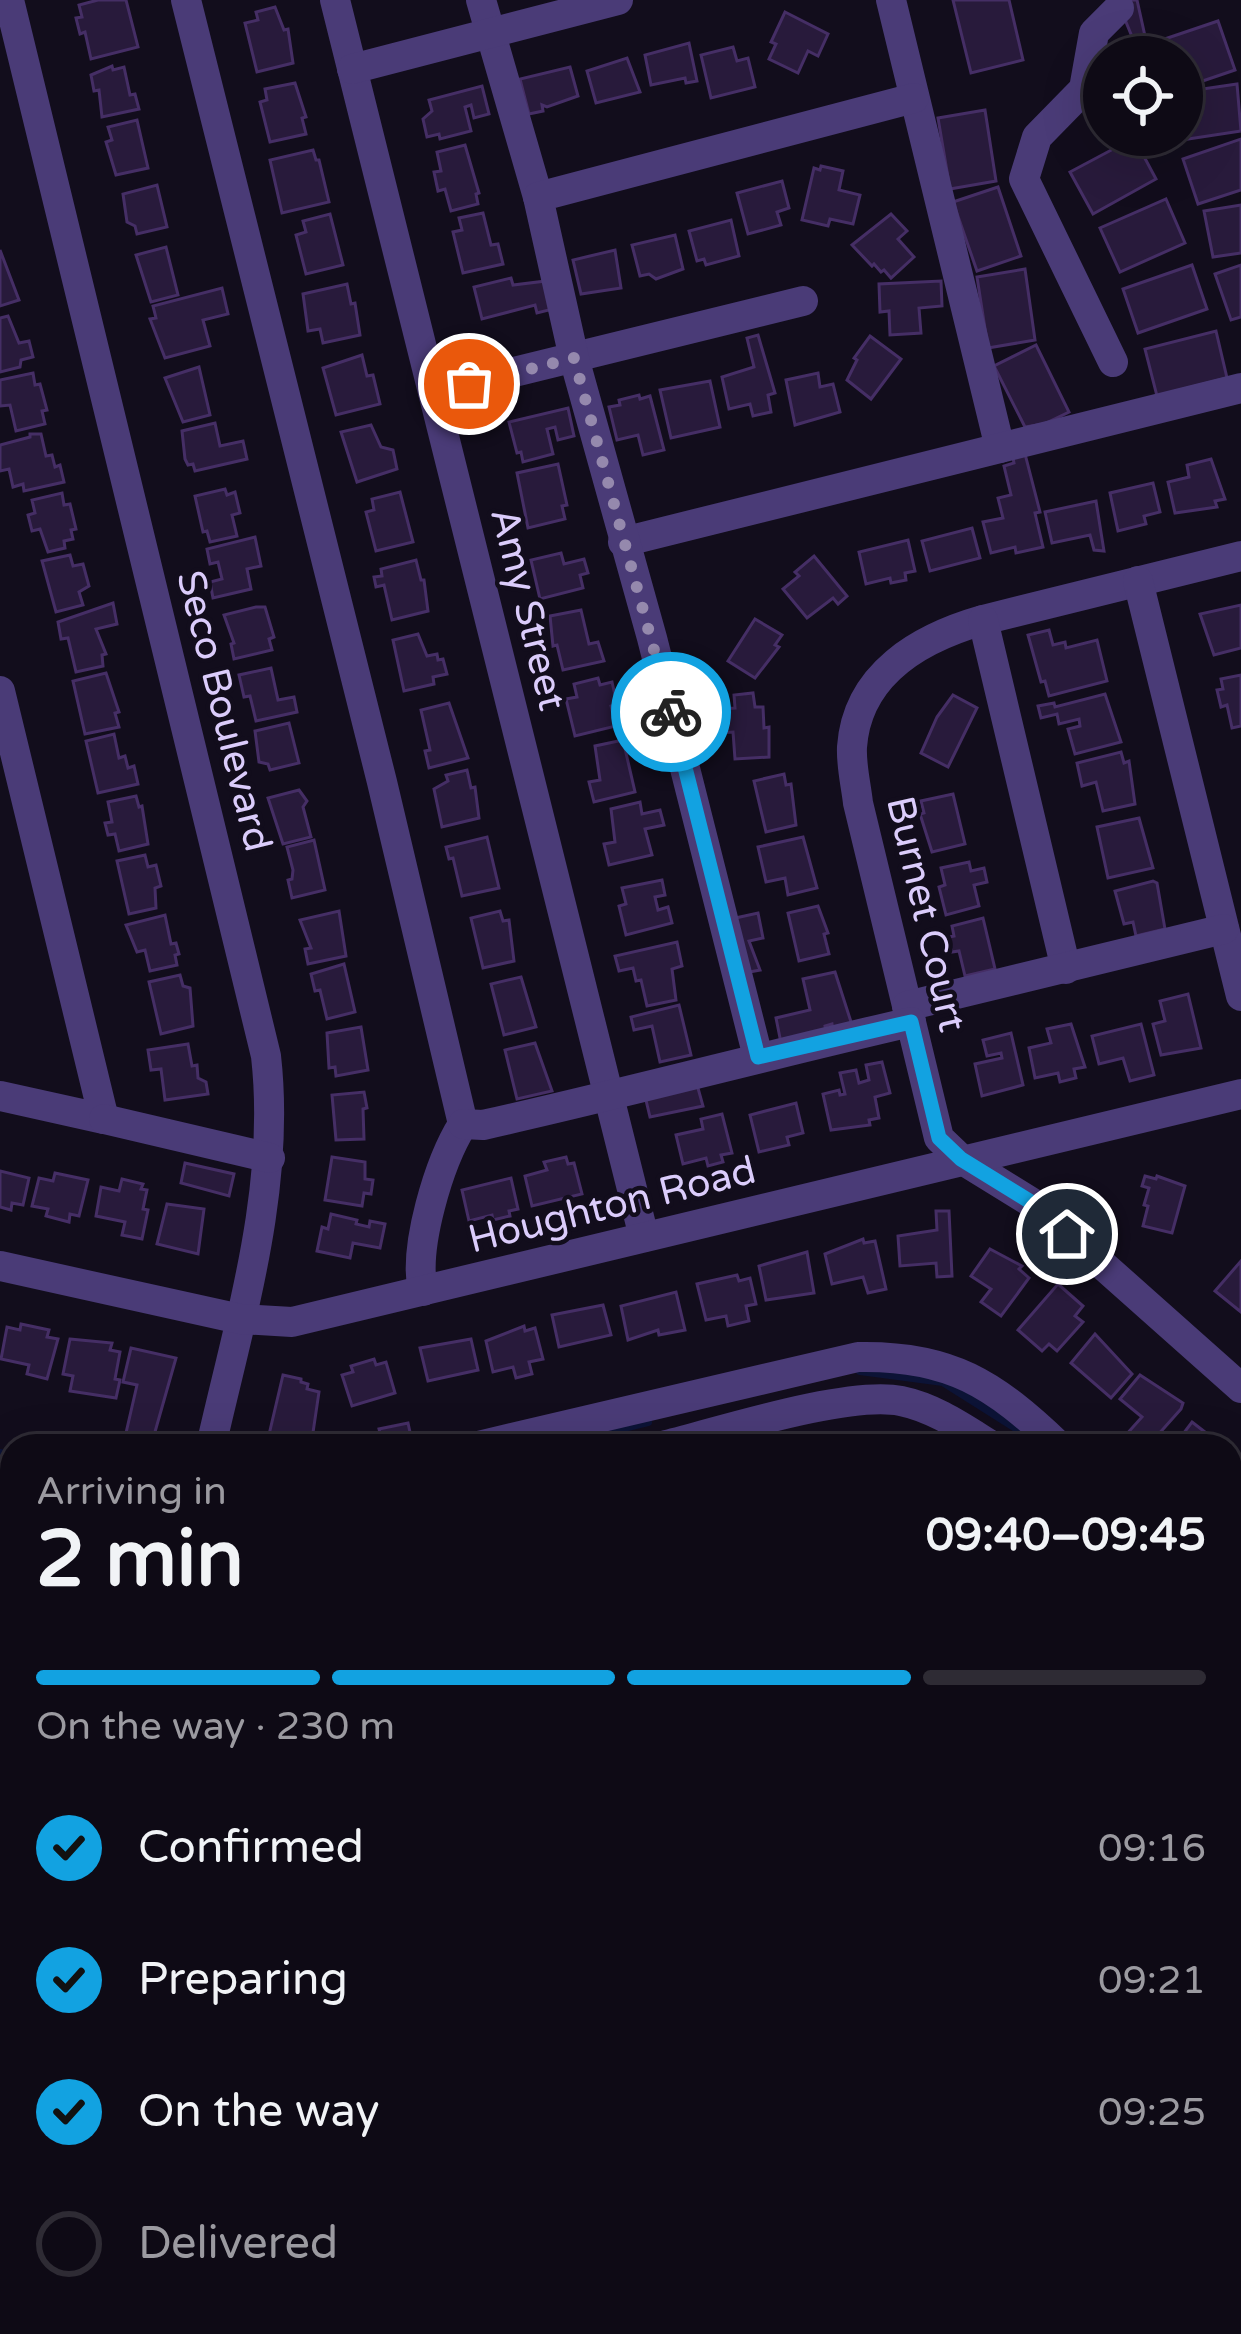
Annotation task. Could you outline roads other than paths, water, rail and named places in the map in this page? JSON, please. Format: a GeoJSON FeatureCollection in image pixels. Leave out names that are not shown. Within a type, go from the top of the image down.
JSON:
{"type":"FeatureCollection","features":[{"type":"Feature","properties":{"kind":"street","name":"Seco Boulevard"},"geometry":{"type":"LineString","coordinates":[[9,0],[258,1013],[272,1107],[270,1158],[214,1434]]}},
{"type":"Feature","properties":{"kind":"street"},"geometry":{"type":"LineString","coordinates":[[186,0],[463,1124],[444,1154],[417,1266],[423,1292]]}},
{"type":"Feature","properties":{"kind":"street","name":"Amy Street"},"geometry":{"type":"LineString","coordinates":[[335,0],[644,1237]]}},
{"type":"Feature","properties":{"kind":"street"},"geometry":{"type":"LineString","coordinates":[[482,0],[538,197],[574,358],[652,638],[758,1057]]}},
{"type":"Feature","properties":{"kind":"street"},"geometry":{"type":"LineString","coordinates":[[352,68],[618,0]]}},
{"type":"Feature","properties":{"kind":"street"},"geometry":{"type":"LineString","coordinates":[[891,0],[1000,448]]}},
{"type":"Feature","properties":{"kind":"street"},"geometry":{"type":"LineString","coordinates":[[1114,362],[1024,178],[1037,137],[1084,89],[1094,33],[1131,2]]}},
{"type":"Feature","properties":{"kind":"street"},"geometry":{"type":"LineString","coordinates":[[538,197],[914,98]]}},
{"type":"Feature","properties":{"kind":"street"},"geometry":{"type":"LineString","coordinates":[[434,392],[802,301]]}},
{"type":"Feature","properties":{"kind":"street"},"geometry":{"type":"LineString","coordinates":[[623,542],[1241,388]]}},
{"type":"Feature","properties":{"kind":"street"},"geometry":{"type":"LineString","coordinates":[[1066,969],[983,620],[1241,556]]}},
{"type":"Feature","properties":{"kind":"street"},"geometry":{"type":"LineString","coordinates":[[1138,580],[1241,996]]}},
{"type":"Feature","properties":{"kind":"street","name":"Burnet Court"},"geometry":{"type":"LineString","coordinates":[[961,1159],[939,1138],[858,803],[851,750],[858,712],[876,682],[911,648],[983,620]]}},
{"type":"Feature","properties":{"kind":"street"},"geometry":{"type":"LineString","coordinates":[[0,692],[104,1120]]}},
{"type":"Feature","properties":{"kind":"street"},"geometry":{"type":"LineString","coordinates":[[463,1124],[483,1125],[609,1097],[1224,929]]}},
{"type":"Feature","properties":{"kind":"street","name":"Houghton Road"},"geometry":{"type":"LineString","coordinates":[[0,1266],[240,1319],[266,1323],[314,1318],[1241,1094]]}},
{"type":"Feature","properties":{"kind":"street"},"geometry":{"type":"LineString","coordinates":[[0,1096],[270,1158]]}},
{"type":"Feature","properties":{"kind":"street"},"geometry":{"type":"LineString","coordinates":[[961,1159],[1034,1204],[1241,1388]]}},
{"type":"Feature","properties":{"kind":"street"},"geometry":{"type":"LineString","coordinates":[[529,1434],[858,1357],[904,1356],[947,1367],[985,1385],[1018,1406],[1047,1434]]}},
{"type":"Feature","properties":{"kind":"street"},"geometry":{"type":"LineString","coordinates":[[713,1434],[853,1400],[898,1400],[942,1414],[973,1434]]}},
{"type":"Feature","properties":{"kind":"waterway"},"geometry":{"type":"LineString","coordinates":[[860,1371],[943,1382],[1022,1432]]}},
{"type":"Feature","properties":{"kind":"waterway"},"geometry":{"type":"LineString","coordinates":[[599,1434],[648,1422]]}}]}
